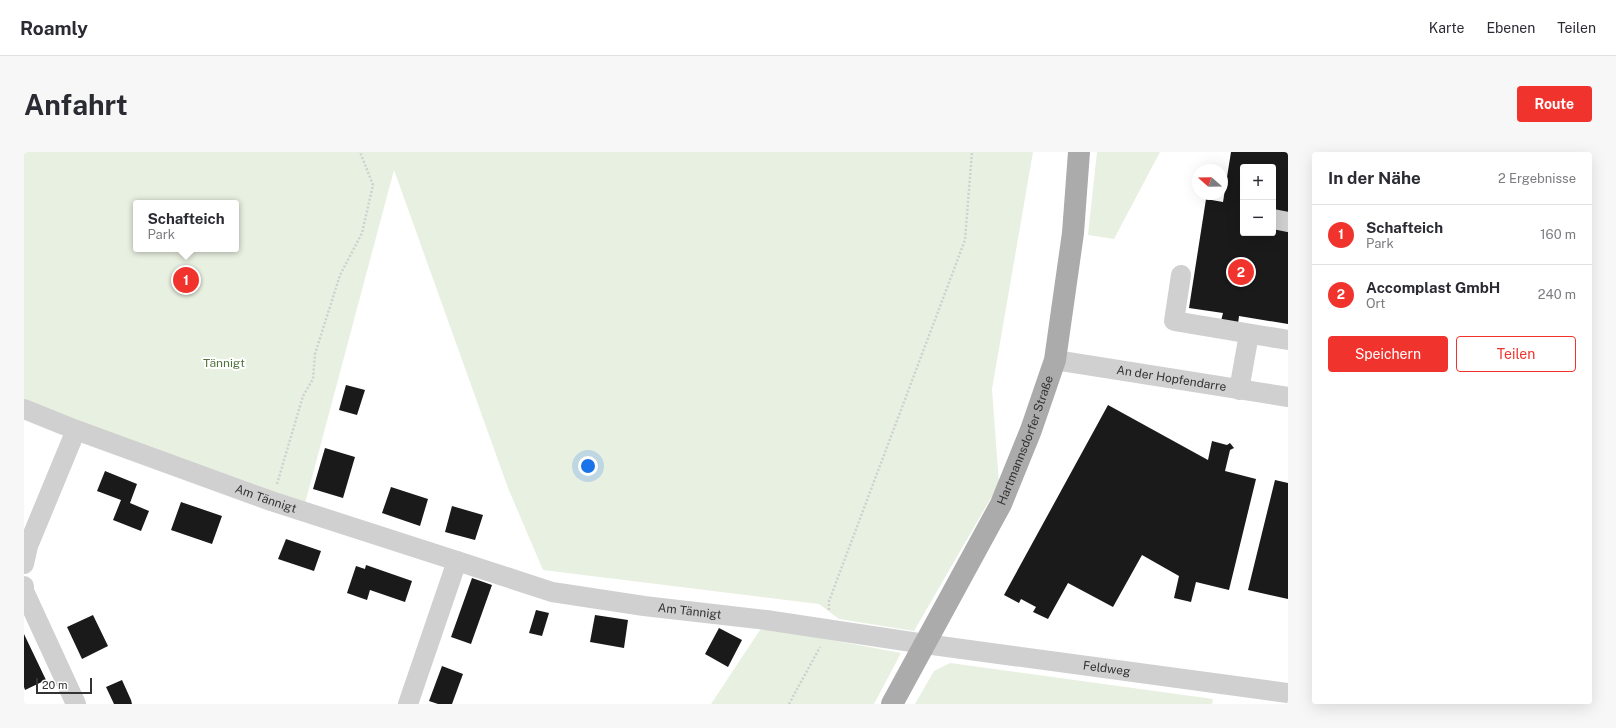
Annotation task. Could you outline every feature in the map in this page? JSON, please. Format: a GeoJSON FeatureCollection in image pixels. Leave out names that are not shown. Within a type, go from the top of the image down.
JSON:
{"type":"FeatureCollection","features":[{"type":"Feature","properties":{"kind":"main road","name":"Hartmannsdorfer Straße"},"geometry":{"type":"LineString","coordinates":[[892,704],[1001,504],[1031,430],[1055,360],[1073,232],[1078,152]]}},
{"type":"Feature","properties":{"kind":"street"},"geometry":{"type":"LineString","coordinates":[[1276,220],[1288,222]]}},
{"type":"Feature","properties":{"kind":"street"},"geometry":{"type":"LineString","coordinates":[[1181,275],[1174,321],[1288,340]]}},
{"type":"Feature","properties":{"kind":"street"},"geometry":{"type":"LineString","coordinates":[[1239,390],[1249,334]]}},
{"type":"Feature","properties":{"kind":"street","name":"An der Hopfendarre"},"geometry":{"type":"LineString","coordinates":[[1055,360],[1288,397]]}},
{"type":"Feature","properties":{"kind":"street","name":"Am Tännigt"},"geometry":{"type":"LineString","coordinates":[[24,409],[76,430],[271,501],[552,592],[644,606],[766,620],[925,644]]}},
{"type":"Feature","properties":{"kind":"street"},"geometry":{"type":"LineString","coordinates":[[24,564],[28,546],[76,430]]}},
{"type":"Feature","properties":{"kind":"street"},"geometry":{"type":"LineString","coordinates":[[408,704],[457,561]]}},
{"type":"Feature","properties":{"kind":"street"},"geometry":{"type":"LineString","coordinates":[[24,586],[24,591],[76,704]]}},
{"type":"Feature","properties":{"kind":"street","name":"Feldweg"},"geometry":{"type":"LineString","coordinates":[[925,644],[1285,696]]}},
{"type":"Feature","properties":{"kind":"path"},"geometry":{"type":"LineString","coordinates":[[271,501],[277,486],[303,396],[313,379],[314,354],[340,275],[362,232],[373,185],[360,152]]}},
{"type":"Feature","properties":{"kind":"path"},"geometry":{"type":"LineString","coordinates":[[789,704],[829,630],[829,601],[965,240],[972,152]]}},
{"type":"Feature","properties":{"kind":"green space","name":"Tännigt"},"geometry":{"type":"Polygon","coordinates":[[[24,152],[1033,152],[992,389],[999,484],[914,631],[839,619],[819,604],[543,570],[508,488],[394,170],[303,511],[24,409],[24,152]]]}},
{"type":"Feature","properties":{"kind":"green space"},"geometry":{"type":"Polygon","coordinates":[[[1097,152],[1160,152],[1114,239],[1088,235],[1097,152]]]}},
{"type":"Feature","properties":{"kind":"green space"},"geometry":{"type":"Polygon","coordinates":[[[762,627],[901,653],[874,704],[711,704],[762,627]]]}},
{"type":"Feature","properties":{"kind":"green space"},"geometry":{"type":"Polygon","coordinates":[[[950,663],[1213,699],[1212,704],[915,704],[934,671],[950,663]]]}},
{"type":"Feature","properties":{"kind":"building"},"geometry":{"type":"Polygon","coordinates":[[[1231,152],[1288,152],[1288,324],[1239,316],[1238,324],[1221,321],[1223,313],[1189,308],[1206,200],[1223,202],[1223,200],[1228,200],[1228,171],[1231,152]]]}},
{"type":"Feature","properties":{"kind":"building"},"geometry":{"type":"Polygon","coordinates":[[[346,385],[365,390],[357,415],[339,410],[346,385]]]}},
{"type":"Feature","properties":{"kind":"building"},"geometry":{"type":"Polygon","coordinates":[[[1108,405],[1208,460],[1212,441],[1227,445],[1230,443],[1234,448],[1230,450],[1225,471],[1256,479],[1229,590],[1196,582],[1191,602],[1174,598],[1179,576],[1142,555],[1113,607],[1068,583],[1048,619],[1033,612],[1036,607],[1021,599],[1019,603],[1004,595],[1108,405]]]}},
{"type":"Feature","properties":{"kind":"building"},"geometry":{"type":"Polygon","coordinates":[[[325,448],[355,457],[343,498],[313,489],[325,448]]]}},
{"type":"Feature","properties":{"kind":"building"},"geometry":{"type":"Polygon","coordinates":[[[105,471],[137,484],[130,503],[149,511],[141,531],[113,520],[121,500],[97,491],[105,471]]]}},
{"type":"Feature","properties":{"kind":"building"},"geometry":{"type":"Polygon","coordinates":[[[1275,480],[1288,483],[1288,599],[1248,590],[1275,480]]]}},
{"type":"Feature","properties":{"kind":"building"},"geometry":{"type":"Polygon","coordinates":[[[391,487],[428,499],[420,526],[382,513],[391,487]]]}},
{"type":"Feature","properties":{"kind":"building"},"geometry":{"type":"Polygon","coordinates":[[[181,502],[222,516],[212,544],[171,530],[181,502]]]}},
{"type":"Feature","properties":{"kind":"building"},"geometry":{"type":"Polygon","coordinates":[[[452,506],[483,515],[475,540],[445,532],[452,506]]]}},
{"type":"Feature","properties":{"kind":"building"},"geometry":{"type":"Polygon","coordinates":[[[286,539],[321,551],[314,571],[278,559],[286,539]]]}},
{"type":"Feature","properties":{"kind":"building"},"geometry":{"type":"Polygon","coordinates":[[[366,565],[412,581],[405,602],[370,590],[367,600],[347,593],[356,566],[365,569],[366,565]]]}},
{"type":"Feature","properties":{"kind":"building"},"geometry":{"type":"Polygon","coordinates":[[[472,578],[492,585],[471,644],[451,637],[472,578]]]}},
{"type":"Feature","properties":{"kind":"building"},"geometry":{"type":"Polygon","coordinates":[[[536,610],[549,613],[542,636],[529,633],[536,610]]]}},
{"type":"Feature","properties":{"kind":"building"},"geometry":{"type":"Polygon","coordinates":[[[93,615],[108,646],[82,659],[67,627],[93,615]]]}},
{"type":"Feature","properties":{"kind":"building"},"geometry":{"type":"Polygon","coordinates":[[[595,615],[628,620],[624,648],[590,642],[595,615]]]}},
{"type":"Feature","properties":{"kind":"building"},"geometry":{"type":"Polygon","coordinates":[[[719,628],[742,640],[728,667],[705,654],[719,628]]]}},
{"type":"Feature","properties":{"kind":"building"},"geometry":{"type":"Polygon","coordinates":[[[24,634],[46,680],[25,690],[24,687],[24,634]]]}},
{"type":"Feature","properties":{"kind":"building"},"geometry":{"type":"Polygon","coordinates":[[[442,666],[463,674],[452,704],[438,704],[429,701],[442,666]]]}},
{"type":"Feature","properties":{"kind":"building"},"geometry":{"type":"Polygon","coordinates":[[[122,680],[132,704],[114,704],[106,687],[122,680]]]}},
{"type":"Feature","properties":{"kind":"place","name":"Accomplast GmbH"},"geometry":{"type":"Point","coordinates":[1241,272]}},
{"type":"Feature","properties":{"kind":"place","name":"Schafteich"},"geometry":{"type":"Point","coordinates":[186,280]}}]}
